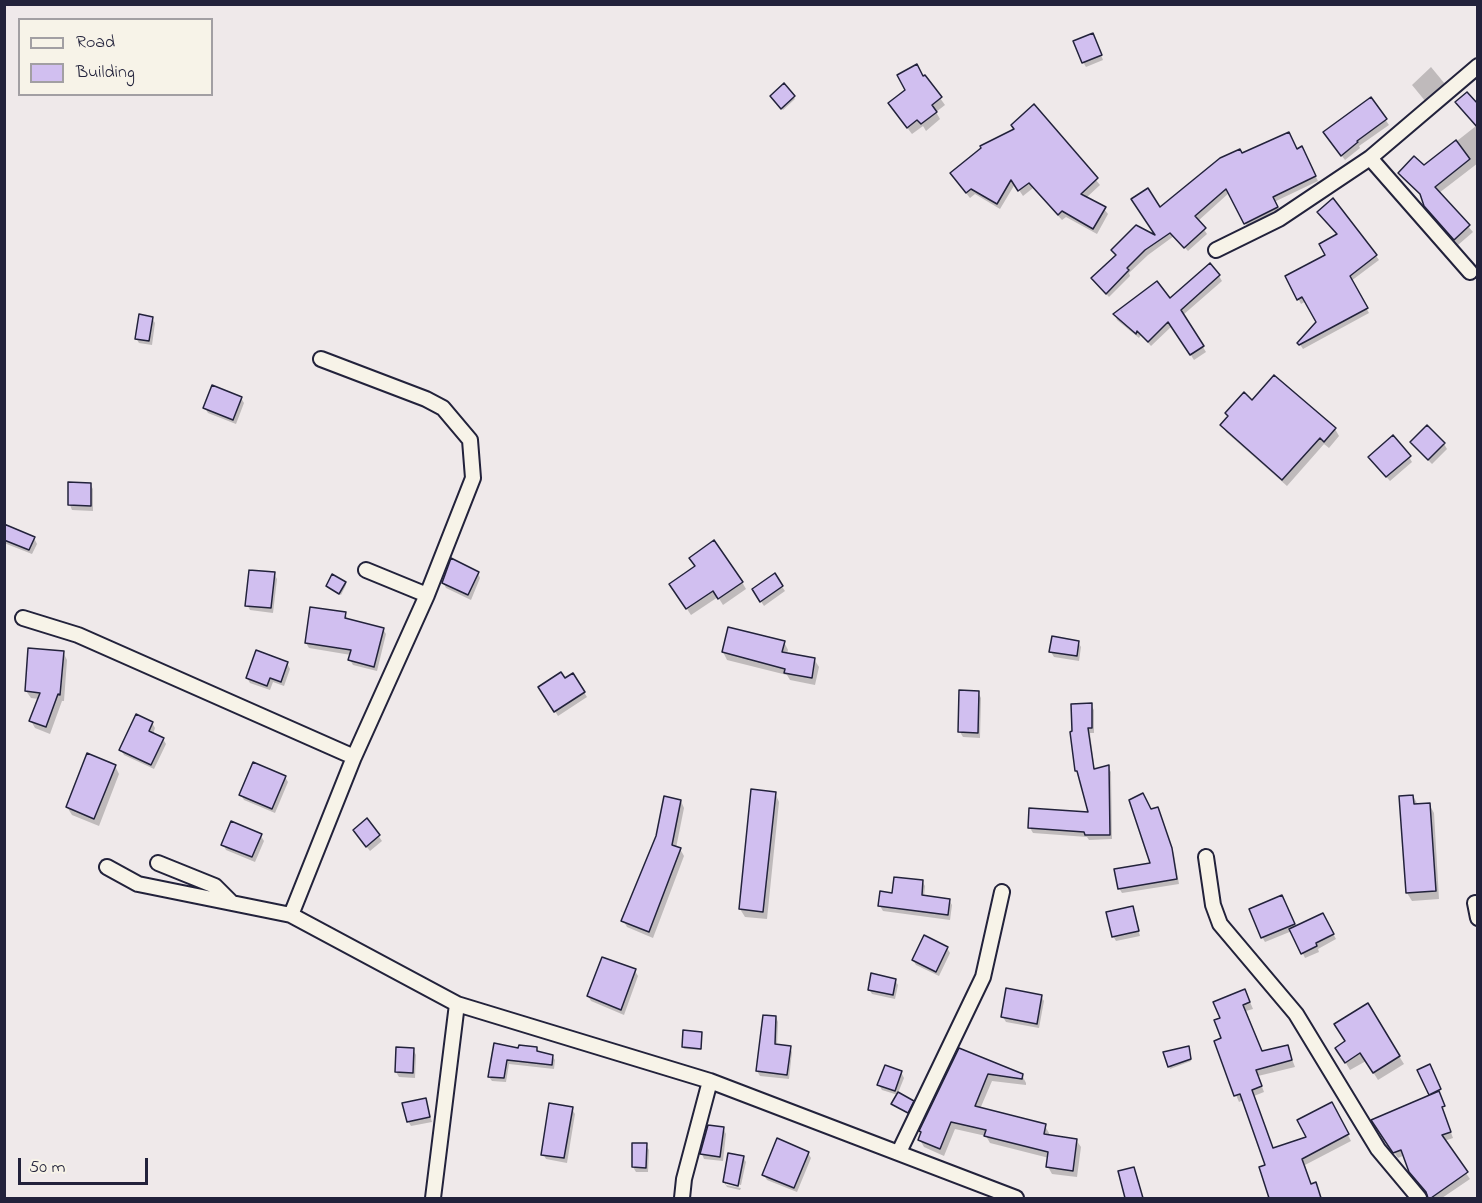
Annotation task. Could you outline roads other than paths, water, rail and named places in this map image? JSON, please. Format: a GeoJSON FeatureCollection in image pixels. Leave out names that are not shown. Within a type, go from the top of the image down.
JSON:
{"type":"FeatureCollection","features":[{"type":"Feature","properties":{"kind":"street"},"geometry":{"type":"LineString","coordinates":[[1216,250],[1279,219],[1370,158],[1478,66]]}},
{"type":"Feature","properties":{"kind":"street"},"geometry":{"type":"LineString","coordinates":[[1370,158],[1470,272]]}},
{"type":"Feature","properties":{"kind":"street"},"geometry":{"type":"LineString","coordinates":[[291,915],[354,757],[427,595],[473,478],[470,440],[443,408],[426,399],[321,360]]}},
{"type":"Feature","properties":{"kind":"street"},"geometry":{"type":"LineString","coordinates":[[366,570],[427,595]]}},
{"type":"Feature","properties":{"kind":"street"},"geometry":{"type":"LineString","coordinates":[[23,618],[78,635],[354,757]]}},
{"type":"Feature","properties":{"kind":"street"},"geometry":{"type":"LineString","coordinates":[[1206,857],[1213,905],[1220,924],[1296,1014],[1378,1149],[1419,1198]]}},
{"type":"Feature","properties":{"kind":"street"},"geometry":{"type":"LineString","coordinates":[[158,863],[215,886],[232,903]]}},
{"type":"Feature","properties":{"kind":"street"},"geometry":{"type":"LineString","coordinates":[[107,867],[138,884],[291,915],[457,1004],[710,1081],[1016,1198]]}},
{"type":"Feature","properties":{"kind":"street"},"geometry":{"type":"LineString","coordinates":[[899,1152],[983,977],[1002,892]]}},
{"type":"Feature","properties":{"kind":"street"},"geometry":{"type":"LineString","coordinates":[[1475,903],[1478,918]]}},
{"type":"Feature","properties":{"kind":"street"},"geometry":{"type":"LineString","coordinates":[[433,1198],[457,1004]]}},
{"type":"Feature","properties":{"kind":"street"},"geometry":{"type":"LineString","coordinates":[[682,1198],[684,1179],[710,1081]]}}]}
